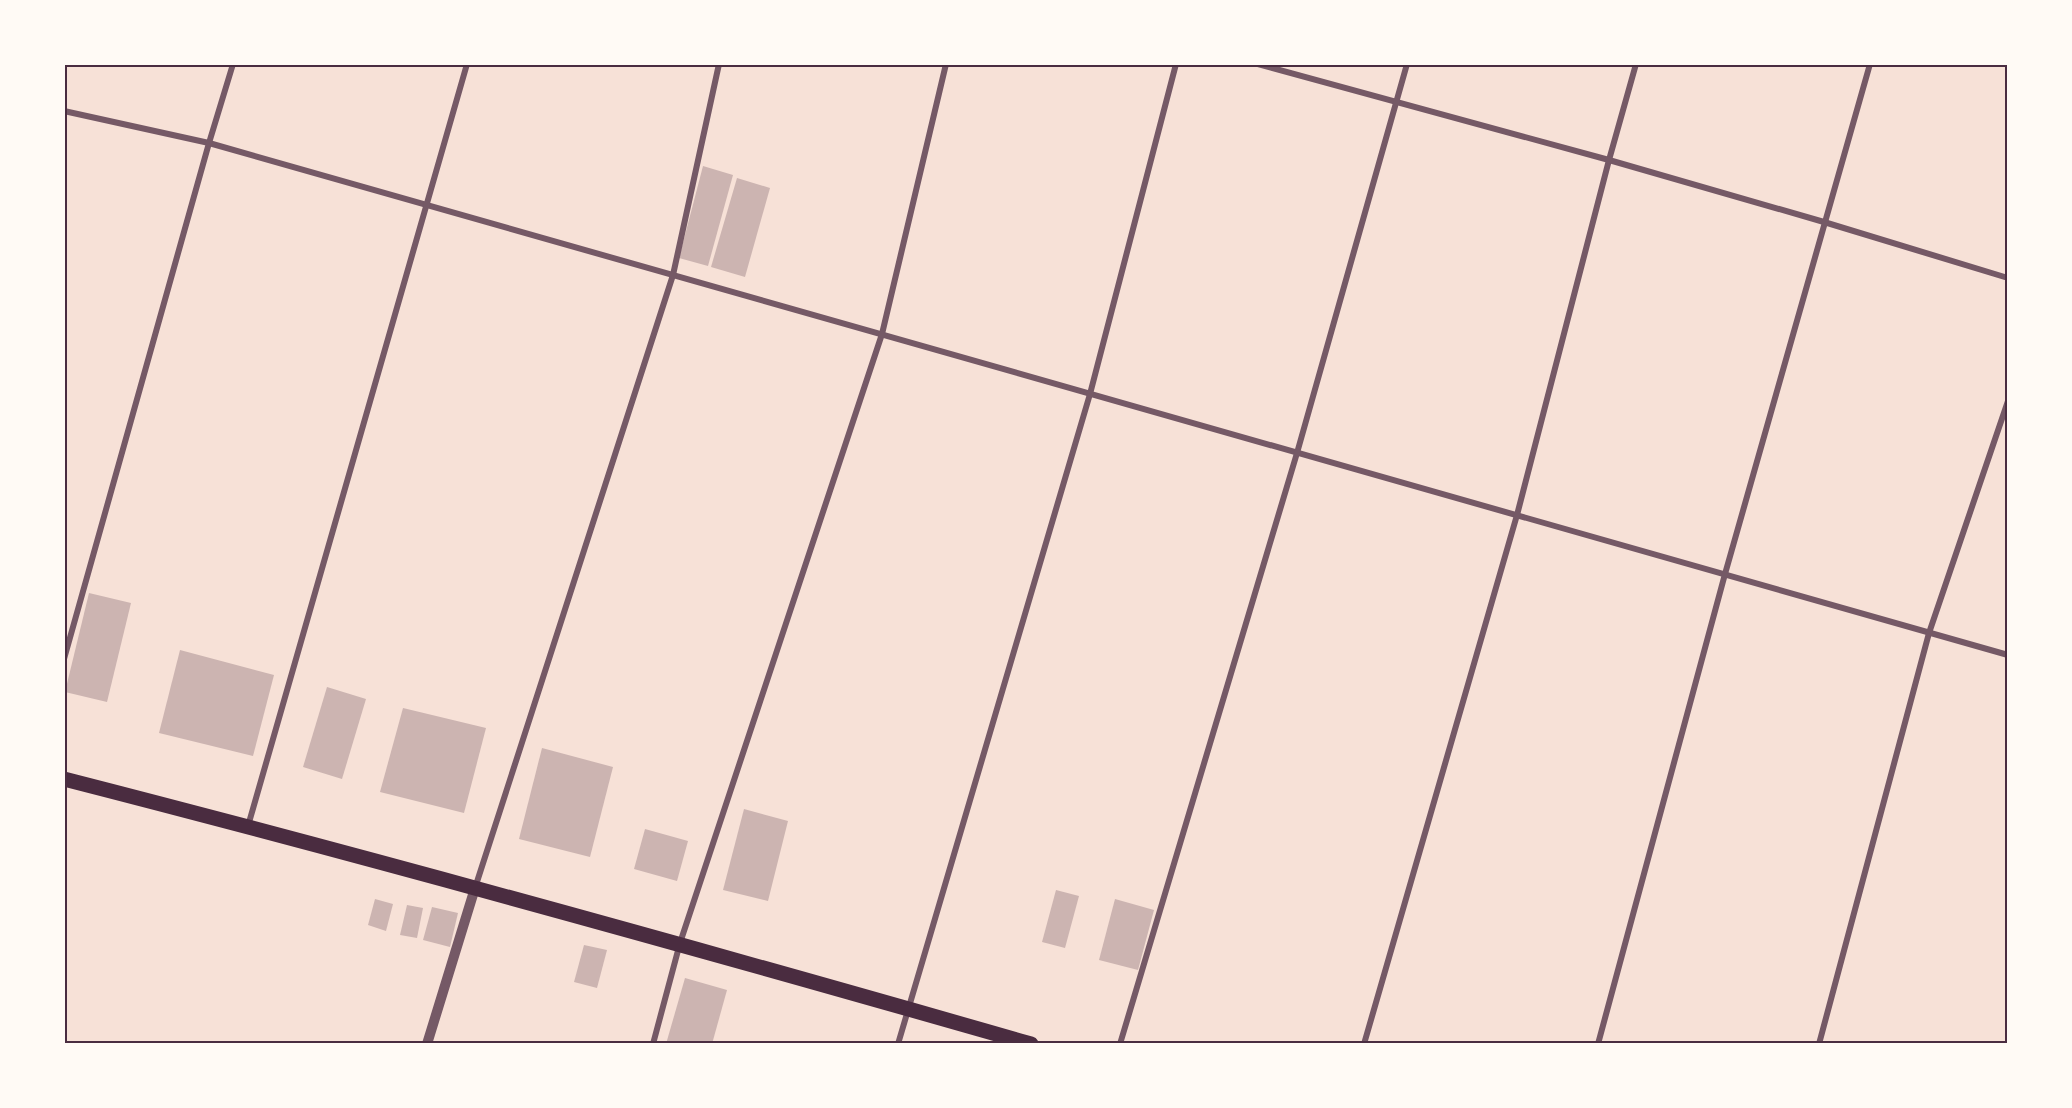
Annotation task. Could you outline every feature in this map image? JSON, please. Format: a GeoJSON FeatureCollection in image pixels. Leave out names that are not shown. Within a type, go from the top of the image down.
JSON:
{"type":"FeatureCollection","features":[{"type":"Feature","properties":{"kind":"main road"},"geometry":{"type":"LineString","coordinates":[[64,779],[248,826],[680,943],[1031,1044]]}},
{"type":"Feature","properties":{"kind":"street"},"geometry":{"type":"LineString","coordinates":[[64,659],[233,64]]}},
{"type":"Feature","properties":{"kind":"street"},"geometry":{"type":"LineString","coordinates":[[248,826],[467,64]]}},
{"type":"Feature","properties":{"kind":"street"},"geometry":{"type":"LineString","coordinates":[[427,1044],[673,274],[719,64]]}},
{"type":"Feature","properties":{"kind":"street"},"geometry":{"type":"LineString","coordinates":[[653,1044],[680,943],[882,334],[946,64]]}},
{"type":"Feature","properties":{"kind":"street"},"geometry":{"type":"LineString","coordinates":[[898,1044],[1090,394],[1176,64]]}},
{"type":"Feature","properties":{"kind":"street"},"geometry":{"type":"LineString","coordinates":[[1258,64],[1609,160],[2007,278]]}},
{"type":"Feature","properties":{"kind":"street"},"geometry":{"type":"LineString","coordinates":[[1120,1044],[1297,453],[1407,64]]}},
{"type":"Feature","properties":{"kind":"street"},"geometry":{"type":"LineString","coordinates":[[1365,1044],[1517,515],[1636,64]]}},
{"type":"Feature","properties":{"kind":"street"},"geometry":{"type":"LineString","coordinates":[[1598,1044],[1725,574],[1870,64]]}},
{"type":"Feature","properties":{"kind":"street"},"geometry":{"type":"LineString","coordinates":[[64,111],[210,143],[2007,655]]}},
{"type":"Feature","properties":{"kind":"street"},"geometry":{"type":"LineString","coordinates":[[1820,1044],[1929,633],[2007,401]]}},
{"type":"Feature","properties":{"kind":"building"},"geometry":{"type":"Polygon","coordinates":[[[703,166],[733,175],[708,266],[679,258],[703,166]]]}},
{"type":"Feature","properties":{"kind":"building"},"geometry":{"type":"Polygon","coordinates":[[[737,178],[770,188],[745,277],[711,267],[737,178]]]}},
{"type":"Feature","properties":{"kind":"building"},"geometry":{"type":"Polygon","coordinates":[[[89,593],[131,603],[107,702],[65,692],[89,593]]]}},
{"type":"Feature","properties":{"kind":"building"},"geometry":{"type":"Polygon","coordinates":[[[180,650],[274,675],[253,756],[159,733],[180,650]]]}},
{"type":"Feature","properties":{"kind":"building"},"geometry":{"type":"Polygon","coordinates":[[[327,687],[366,699],[342,779],[303,767],[327,687]]]}},
{"type":"Feature","properties":{"kind":"building"},"geometry":{"type":"Polygon","coordinates":[[[403,708],[486,728],[464,813],[380,792],[403,708]]]}},
{"type":"Feature","properties":{"kind":"building"},"geometry":{"type":"Polygon","coordinates":[[[542,748],[613,767],[590,857],[519,839],[542,748]]]}},
{"type":"Feature","properties":{"kind":"building"},"geometry":{"type":"Polygon","coordinates":[[[744,809],[788,821],[768,901],[723,890],[744,809]]]}},
{"type":"Feature","properties":{"kind":"building"},"geometry":{"type":"Polygon","coordinates":[[[645,829],[688,841],[677,881],[634,869],[645,829]]]}},
{"type":"Feature","properties":{"kind":"building"},"geometry":{"type":"Polygon","coordinates":[[[1056,890],[1079,896],[1065,948],[1042,942],[1056,890]]]}},
{"type":"Feature","properties":{"kind":"building"},"geometry":{"type":"Polygon","coordinates":[[[375,899],[393,904],[386,931],[368,925],[375,899]]]}},
{"type":"Feature","properties":{"kind":"building"},"geometry":{"type":"Polygon","coordinates":[[[1115,899],[1154,910],[1138,970],[1099,960],[1115,899]]]}},
{"type":"Feature","properties":{"kind":"building"},"geometry":{"type":"Polygon","coordinates":[[[407,905],[423,908],[417,938],[400,935],[407,905]]]}},
{"type":"Feature","properties":{"kind":"building"},"geometry":{"type":"Polygon","coordinates":[[[432,907],[458,913],[450,947],[423,940],[432,907]]]}},
{"type":"Feature","properties":{"kind":"building"},"geometry":{"type":"Polygon","coordinates":[[[584,945],[607,950],[597,988],[574,982],[584,945]]]}},
{"type":"Feature","properties":{"kind":"building"},"geometry":{"type":"Polygon","coordinates":[[[685,978],[727,990],[712,1044],[666,1044],[685,978]]]}}]}
